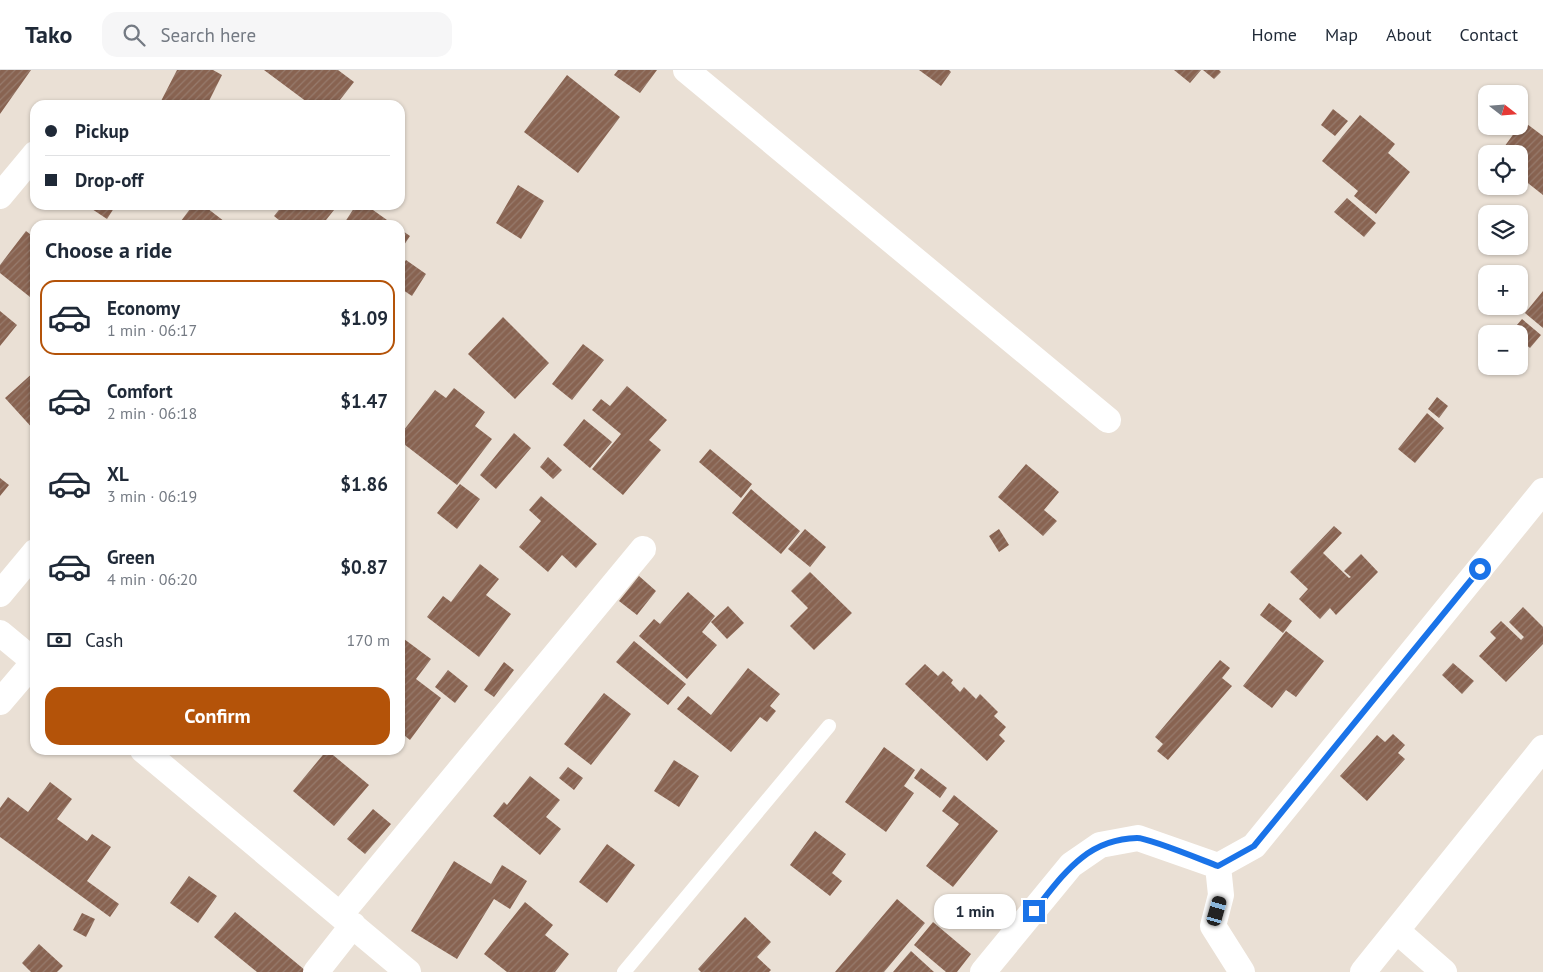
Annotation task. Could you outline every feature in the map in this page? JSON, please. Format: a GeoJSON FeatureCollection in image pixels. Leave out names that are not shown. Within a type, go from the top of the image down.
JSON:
{"type":"FeatureCollection","features":[{"type":"Feature","properties":{"kind":"street"},"geometry":{"type":"LineString","coordinates":[[686,70],[1108,420]]}},
{"type":"Feature","properties":{"kind":"street"},"geometry":{"type":"LineString","coordinates":[[0,196],[30,160]]}},
{"type":"Feature","properties":{"kind":"street"},"geometry":{"type":"LineString","coordinates":[[984,972],[1071,865],[1100,845],[1138,838],[1218,866],[1254,846],[1543,491]]}},
{"type":"Feature","properties":{"kind":"street"},"geometry":{"type":"LineString","coordinates":[[316,972],[347,920],[643,549]]}},
{"type":"Feature","properties":{"kind":"street"},"geometry":{"type":"LineString","coordinates":[[0,594],[30,558]]}},
{"type":"Feature","properties":{"kind":"street"},"geometry":{"type":"LineString","coordinates":[[0,633],[30,657]]}},
{"type":"Feature","properties":{"kind":"street"},"geometry":{"type":"LineString","coordinates":[[0,702],[30,667]]}},
{"type":"Feature","properties":{"kind":"street"},"geometry":{"type":"LineString","coordinates":[[1363,972],[1543,748]]}},
{"type":"Feature","properties":{"kind":"street"},"geometry":{"type":"LineString","coordinates":[[149,755],[408,972]]}},
{"type":"Feature","properties":{"kind":"street"},"geometry":{"type":"LineString","coordinates":[[1218,866],[1221,895],[1213,926],[1242,972]]}},
{"type":"Feature","properties":{"kind":"street"},"geometry":{"type":"LineString","coordinates":[[1397,931],[1444,972]]}},
{"type":"Feature","properties":{"kind":"lane"},"geometry":{"type":"LineString","coordinates":[[624,972],[829,726]]}},
{"type":"Feature","properties":{"kind":"building"},"geometry":{"type":"Polygon","coordinates":[[[0,70],[31,70],[0,114],[0,70]]]}},
{"type":"Feature","properties":{"kind":"building"},"geometry":{"type":"Polygon","coordinates":[[[177,70],[213,70],[222,75],[210,100],[162,100],[177,70]]]}},
{"type":"Feature","properties":{"kind":"building"},"geometry":{"type":"Polygon","coordinates":[[[264,70],[338,70],[354,82],[340,100],[304,100],[264,70]]]}},
{"type":"Feature","properties":{"kind":"building"},"geometry":{"type":"Polygon","coordinates":[[[618,70],[657,70],[640,93],[614,75],[618,70]]]}},
{"type":"Feature","properties":{"kind":"building"},"geometry":{"type":"Polygon","coordinates":[[[919,70],[949,70],[951,72],[941,86],[919,70]]]}},
{"type":"Feature","properties":{"kind":"building"},"geometry":{"type":"Polygon","coordinates":[[[1174,70],[1201,70],[1190,83],[1174,70]]]}},
{"type":"Feature","properties":{"kind":"building"},"geometry":{"type":"Polygon","coordinates":[[[1203,70],[1219,70],[1221,72],[1214,79],[1203,70]]]}},
{"type":"Feature","properties":{"kind":"building"},"geometry":{"type":"Polygon","coordinates":[[[567,75],[620,117],[578,173],[524,132],[567,75]]]}},
{"type":"Feature","properties":{"kind":"building"},"geometry":{"type":"Polygon","coordinates":[[[1333,109],[1348,121],[1335,136],[1321,125],[1333,109]]]}},
{"type":"Feature","properties":{"kind":"building"},"geometry":{"type":"Polygon","coordinates":[[[1360,115],[1395,144],[1388,153],[1410,172],[1376,214],[1354,196],[1358,191],[1322,161],[1360,115]]]}},
{"type":"Feature","properties":{"kind":"building"},"geometry":{"type":"Polygon","coordinates":[[[1528,125],[1543,136],[1543,195],[1528,183],[1528,145],[1506,145],[1513,135],[1528,135],[1528,125]]]}},
{"type":"Feature","properties":{"kind":"building"},"geometry":{"type":"Polygon","coordinates":[[[518,185],[544,201],[521,239],[496,223],[518,185]]]}},
{"type":"Feature","properties":{"kind":"building"},"geometry":{"type":"Polygon","coordinates":[[[1347,198],[1376,223],[1364,237],[1334,212],[1347,198]]]}},
{"type":"Feature","properties":{"kind":"building"},"geometry":{"type":"Polygon","coordinates":[[[94,210],[113,210],[107,219],[94,210]]]}},
{"type":"Feature","properties":{"kind":"building"},"geometry":{"type":"Polygon","coordinates":[[[189,210],[210,210],[222,220],[182,220],[189,210]]]}},
{"type":"Feature","properties":{"kind":"building"},"geometry":{"type":"Polygon","coordinates":[[[279,210],[334,210],[326,220],[279,220],[274,216],[279,210]]]}},
{"type":"Feature","properties":{"kind":"building"},"geometry":{"type":"Polygon","coordinates":[[[353,210],[373,210],[387,220],[346,220],[353,210]]]}},
{"type":"Feature","properties":{"kind":"building"},"geometry":{"type":"Polygon","coordinates":[[[26,231],[30,234],[30,297],[0,273],[0,265],[26,231]]]}},
{"type":"Feature","properties":{"kind":"building"},"geometry":{"type":"Polygon","coordinates":[[[405,232],[410,236],[405,244],[405,232]]]}},
{"type":"Feature","properties":{"kind":"building"},"geometry":{"type":"Polygon","coordinates":[[[406,260],[426,274],[412,296],[405,291],[406,260]]]}},
{"type":"Feature","properties":{"kind":"building"},"geometry":{"type":"Polygon","coordinates":[[[1543,291],[1543,328],[1527,315],[1528,309],[1543,291]]]}},
{"type":"Feature","properties":{"kind":"building"},"geometry":{"type":"Polygon","coordinates":[[[0,311],[17,325],[0,346],[0,311]]]}},
{"type":"Feature","properties":{"kind":"building"},"geometry":{"type":"Polygon","coordinates":[[[503,317],[549,363],[515,399],[468,354],[503,317]]]}},
{"type":"Feature","properties":{"kind":"building"},"geometry":{"type":"Polygon","coordinates":[[[1522,319],[1541,335],[1530,348],[1528,346],[1528,325],[1517,325],[1522,319]]]}},
{"type":"Feature","properties":{"kind":"building"},"geometry":{"type":"Polygon","coordinates":[[[583,344],[604,360],[572,400],[552,384],[583,344]]]}},
{"type":"Feature","properties":{"kind":"building"},"geometry":{"type":"Polygon","coordinates":[[[30,376],[30,426],[5,398],[30,376]]]}},
{"type":"Feature","properties":{"kind":"building"},"geometry":{"type":"Polygon","coordinates":[[[627,386],[667,420],[649,440],[661,450],[623,495],[592,469],[621,434],[592,410],[601,399],[610,406],[627,386]]]}},
{"type":"Feature","properties":{"kind":"building"},"geometry":{"type":"Polygon","coordinates":[[[454,388],[485,412],[475,426],[492,439],[457,485],[405,445],[405,429],[435,390],[446,398],[454,388]]]}},
{"type":"Feature","properties":{"kind":"building"},"geometry":{"type":"Polygon","coordinates":[[[1437,397],[1448,406],[1439,418],[1428,409],[1437,397]]]}},
{"type":"Feature","properties":{"kind":"building"},"geometry":{"type":"Polygon","coordinates":[[[1427,413],[1444,428],[1415,463],[1398,449],[1427,413]]]}},
{"type":"Feature","properties":{"kind":"building"},"geometry":{"type":"Polygon","coordinates":[[[584,419],[612,442],[590,468],[563,445],[584,419]]]}},
{"type":"Feature","properties":{"kind":"building"},"geometry":{"type":"Polygon","coordinates":[[[514,433],[531,448],[496,489],[480,475],[514,433]]]}},
{"type":"Feature","properties":{"kind":"building"},"geometry":{"type":"Polygon","coordinates":[[[710,449],[752,484],[741,498],[699,462],[710,449]]]}},
{"type":"Feature","properties":{"kind":"building"},"geometry":{"type":"Polygon","coordinates":[[[548,457],[562,470],[553,479],[540,467],[548,457]]]}},
{"type":"Feature","properties":{"kind":"building"},"geometry":{"type":"Polygon","coordinates":[[[1026,464],[1059,492],[1044,510],[1057,521],[1043,536],[998,497],[1026,464]]]}},
{"type":"Feature","properties":{"kind":"building"},"geometry":{"type":"Polygon","coordinates":[[[0,478],[9,485],[0,496],[0,478]]]}},
{"type":"Feature","properties":{"kind":"building"},"geometry":{"type":"Polygon","coordinates":[[[460,484],[480,499],[457,529],[437,513],[460,484]]]}},
{"type":"Feature","properties":{"kind":"building"},"geometry":{"type":"Polygon","coordinates":[[[751,489],[800,531],[781,554],[732,513],[751,489]]]}},
{"type":"Feature","properties":{"kind":"building"},"geometry":{"type":"Polygon","coordinates":[[[541,496],[597,544],[576,568],[562,555],[548,572],[519,547],[541,521],[529,510],[541,496]]]}},
{"type":"Feature","properties":{"kind":"building"},"geometry":{"type":"Polygon","coordinates":[[[1334,526],[1342,533],[1323,553],[1349,578],[1351,577],[1344,571],[1361,554],[1378,572],[1336,615],[1330,608],[1320,619],[1299,599],[1308,589],[1290,572],[1334,526]]]}},
{"type":"Feature","properties":{"kind":"building"},"geometry":{"type":"Polygon","coordinates":[[[805,529],[826,547],[810,567],[788,549],[805,529]]]}},
{"type":"Feature","properties":{"kind":"building"},"geometry":{"type":"Polygon","coordinates":[[[999,529],[1009,545],[999,552],[989,536],[999,529]]]}},
{"type":"Feature","properties":{"kind":"building"},"geometry":{"type":"Polygon","coordinates":[[[480,564],[499,579],[486,595],[511,614],[479,657],[427,617],[443,596],[451,602],[480,564]]]}},
{"type":"Feature","properties":{"kind":"building"},"geometry":{"type":"Polygon","coordinates":[[[810,572],[852,613],[814,650],[790,626],[808,608],[791,591],[810,572]]]}},
{"type":"Feature","properties":{"kind":"building"},"geometry":{"type":"Polygon","coordinates":[[[639,576],[656,591],[637,615],[619,601],[639,576]]]}},
{"type":"Feature","properties":{"kind":"building"},"geometry":{"type":"Polygon","coordinates":[[[688,592],[715,616],[702,632],[717,645],[687,679],[639,636],[654,619],[660,624],[688,592]]]}},
{"type":"Feature","properties":{"kind":"building"},"geometry":{"type":"Polygon","coordinates":[[[1269,603],[1292,621],[1283,633],[1260,615],[1269,603]]]}},
{"type":"Feature","properties":{"kind":"building"},"geometry":{"type":"Polygon","coordinates":[[[728,606],[744,623],[727,639],[711,622],[728,606]]]}},
{"type":"Feature","properties":{"kind":"building"},"geometry":{"type":"Polygon","coordinates":[[[1523,607],[1543,627],[1543,644],[1506,682],[1479,656],[1496,638],[1490,632],[1501,621],[1521,640],[1524,637],[1509,622],[1523,607]]]}},
{"type":"Feature","properties":{"kind":"building"},"geometry":{"type":"Polygon","coordinates":[[[1286,631],[1324,661],[1296,697],[1286,690],[1272,708],[1243,686],[1286,631]]]}},
{"type":"Feature","properties":{"kind":"building"},"geometry":{"type":"Polygon","coordinates":[[[405,640],[431,659],[416,679],[441,698],[410,740],[405,736],[405,640]]]}},
{"type":"Feature","properties":{"kind":"building"},"geometry":{"type":"Polygon","coordinates":[[[634,641],[686,684],[668,705],[616,662],[634,641]]]}},
{"type":"Feature","properties":{"kind":"building"},"geometry":{"type":"Polygon","coordinates":[[[1220,660],[1230,668],[1222,678],[1232,686],[1168,760],[1157,751],[1163,744],[1155,737],[1220,660]]]}},
{"type":"Feature","properties":{"kind":"building"},"geometry":{"type":"Polygon","coordinates":[[[504,662],[514,670],[494,697],[484,690],[504,662]]]}},
{"type":"Feature","properties":{"kind":"building"},"geometry":{"type":"Polygon","coordinates":[[[1453,663],[1474,681],[1462,694],[1442,675],[1453,663]]]}},
{"type":"Feature","properties":{"kind":"building"},"geometry":{"type":"Polygon","coordinates":[[[925,664],[938,676],[943,671],[953,680],[951,683],[960,692],[964,687],[976,699],[980,694],[998,712],[994,716],[1006,727],[999,735],[1005,741],[987,761],[905,684],[925,664]]]}},
{"type":"Feature","properties":{"kind":"building"},"geometry":{"type":"Polygon","coordinates":[[[748,668],[780,694],[770,706],[776,711],[767,722],[760,717],[731,752],[677,709],[688,696],[711,715],[748,668]]]}},
{"type":"Feature","properties":{"kind":"building"},"geometry":{"type":"Polygon","coordinates":[[[448,670],[468,686],[455,703],[435,687],[448,670]]]}},
{"type":"Feature","properties":{"kind":"building"},"geometry":{"type":"Polygon","coordinates":[[[604,693],[631,714],[591,765],[564,744],[604,693]]]}},
{"type":"Feature","properties":{"kind":"building"},"geometry":{"type":"Polygon","coordinates":[[[1393,734],[1405,745],[1398,753],[1405,759],[1367,801],[1340,776],[1377,735],[1385,742],[1393,734]]]}},
{"type":"Feature","properties":{"kind":"building"},"geometry":{"type":"Polygon","coordinates":[[[884,747],[915,770],[904,786],[914,793],[886,832],[845,802],[884,747]]]}},
{"type":"Feature","properties":{"kind":"building"},"geometry":{"type":"Polygon","coordinates":[[[323,755],[333,755],[369,785],[334,826],[293,791],[323,755]]]}},
{"type":"Feature","properties":{"kind":"building"},"geometry":{"type":"Polygon","coordinates":[[[674,760],[699,776],[679,807],[654,791],[674,760]]]}},
{"type":"Feature","properties":{"kind":"building"},"geometry":{"type":"Polygon","coordinates":[[[568,767],[583,778],[574,790],[559,778],[568,767]]]}},
{"type":"Feature","properties":{"kind":"building"},"geometry":{"type":"Polygon","coordinates":[[[921,768],[947,788],[940,798],[914,778],[921,768]]]}},
{"type":"Feature","properties":{"kind":"building"},"geometry":{"type":"Polygon","coordinates":[[[530,776],[560,800],[546,817],[561,829],[540,855],[493,816],[504,802],[507,805],[530,776]]]}},
{"type":"Feature","properties":{"kind":"building"},"geometry":{"type":"Polygon","coordinates":[[[50,782],[72,799],[57,819],[87,841],[92,834],[111,847],[87,881],[119,904],[110,917],[0,837],[0,808],[8,797],[28,812],[50,782]]]}},
{"type":"Feature","properties":{"kind":"building"},"geometry":{"type":"Polygon","coordinates":[[[954,795],[998,831],[953,887],[926,866],[959,824],[942,811],[954,795]]]}},
{"type":"Feature","properties":{"kind":"building"},"geometry":{"type":"Polygon","coordinates":[[[373,809],[391,824],[365,854],[347,839],[373,809]]]}},
{"type":"Feature","properties":{"kind":"building"},"geometry":{"type":"Polygon","coordinates":[[[815,831],[846,854],[832,873],[842,881],[830,896],[790,865],[815,831]]]}},
{"type":"Feature","properties":{"kind":"building"},"geometry":{"type":"Polygon","coordinates":[[[607,844],[635,865],[607,903],[579,882],[607,844]]]}},
{"type":"Feature","properties":{"kind":"building"},"geometry":{"type":"Polygon","coordinates":[[[454,861],[491,884],[502,865],[527,881],[510,909],[494,899],[457,959],[411,931],[454,861]]]}},
{"type":"Feature","properties":{"kind":"building"},"geometry":{"type":"Polygon","coordinates":[[[189,876],[217,896],[198,923],[170,903],[189,876]]]}},
{"type":"Feature","properties":{"kind":"building"},"geometry":{"type":"Polygon","coordinates":[[[897,899],[925,923],[884,972],[835,972],[897,899]]]}},
{"type":"Feature","properties":{"kind":"building"},"geometry":{"type":"Polygon","coordinates":[[[525,902],[553,925],[545,935],[569,954],[555,972],[507,972],[484,954],[525,902]]]}},
{"type":"Feature","properties":{"kind":"building"},"geometry":{"type":"Polygon","coordinates":[[[235,912],[306,971],[257,972],[214,937],[235,912]]]}},
{"type":"Feature","properties":{"kind":"building"},"geometry":{"type":"Polygon","coordinates":[[[82,913],[95,919],[86,937],[73,930],[82,913]]]}},
{"type":"Feature","properties":{"kind":"building"},"geometry":{"type":"Polygon","coordinates":[[[745,917],[771,942],[757,957],[771,970],[769,972],[701,972],[698,969],[745,917]]]}},
{"type":"Feature","properties":{"kind":"building"},"geometry":{"type":"Polygon","coordinates":[[[933,922],[971,954],[957,972],[946,972],[914,945],[933,922]]]}},
{"type":"Feature","properties":{"kind":"building"},"geometry":{"type":"Polygon","coordinates":[[[39,944],[63,966],[57,972],[31,972],[22,963],[39,944]]]}},
{"type":"Feature","properties":{"kind":"building"},"geometry":{"type":"Polygon","coordinates":[[[911,951],[934,972],[893,972],[911,951]]]}},
{"type":"Feature","properties":{"kind":"route"},"geometry":{"type":"LineString","coordinates":[[1034,911],[1071,865],[1100,845],[1138,838],[1218,866],[1254,846],[1480,569]]}}]}
